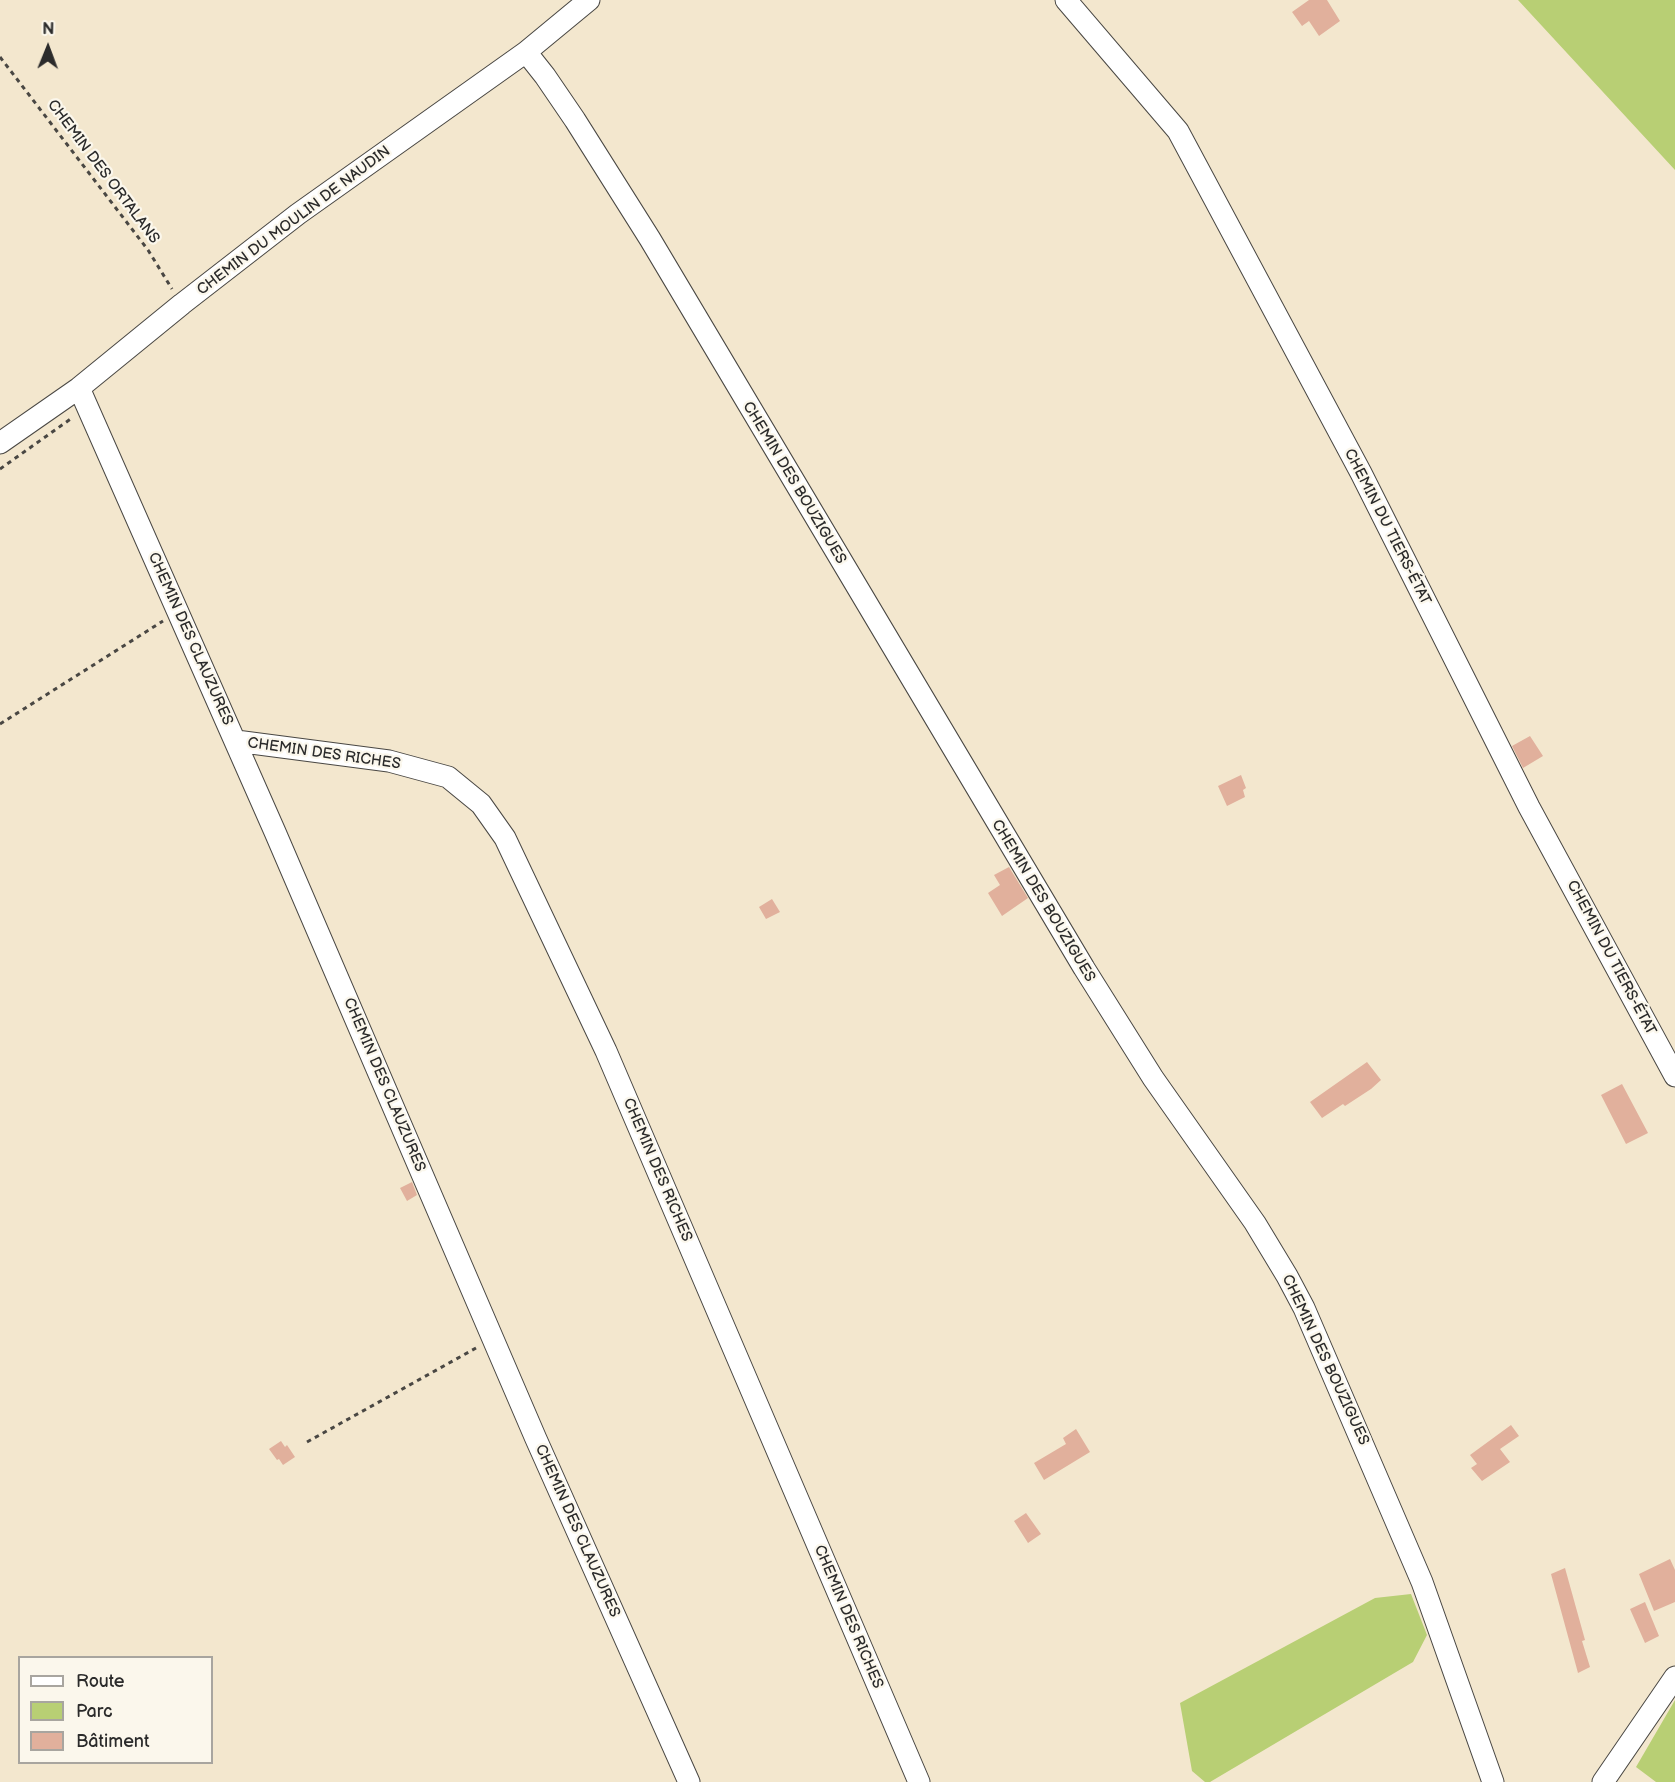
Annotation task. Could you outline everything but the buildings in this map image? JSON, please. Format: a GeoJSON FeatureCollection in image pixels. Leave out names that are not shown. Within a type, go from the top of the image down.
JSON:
{"type":"FeatureCollection","features":[{"type":"Feature","properties":{"kind":"street","name":"CHEMIN DU MOULIN DE NAUDIN"},"geometry":{"type":"LineString","coordinates":[[0,443],[79,388],[298,214],[526,52],[589,0]]}},
{"type":"Feature","properties":{"kind":"street","name":"CHEMIN DU TIERS-ÉTAT"},"geometry":{"type":"LineString","coordinates":[[1066,0],[1178,131],[1366,484],[1529,807],[1675,1076]]}},
{"type":"Feature","properties":{"kind":"street","name":"CHEMIN DES BOUZIGUES"},"geometry":{"type":"LineString","coordinates":[[526,52],[569,111],[650,239],[1084,968],[1153,1078],[1255,1223],[1287,1276],[1304,1308],[1422,1582],[1493,1782]]}},
{"type":"Feature","properties":{"kind":"street","name":"CHEMIN DES CLAUZURES"},"geometry":{"type":"LineString","coordinates":[[79,388],[236,741],[493,1339],[689,1782]]}},
{"type":"Feature","properties":{"kind":"street","name":"CHEMIN DES RICHES"},"geometry":{"type":"LineString","coordinates":[[236,741],[389,761],[448,777],[482,804],[505,838],[606,1051],[919,1782]]}},
{"type":"Feature","properties":{"kind":"street"},"geometry":{"type":"LineString","coordinates":[[1603,1782],[1675,1677]]}},
{"type":"Feature","properties":{"kind":"path","name":"CHEMIN DES ORTALANS"},"geometry":{"type":"LineString","coordinates":[[0,57],[148,250],[182,304]]}},
{"type":"Feature","properties":{"kind":"path"},"geometry":{"type":"LineString","coordinates":[[0,724],[168,617],[179,613]]}},
{"type":"Feature","properties":{"kind":"path"},"geometry":{"type":"LineString","coordinates":[[308,1442],[493,1339]]}},
{"type":"Feature","properties":{"kind":"green space"},"geometry":{"type":"Polygon","coordinates":[[[1518,0],[1675,0],[1675,170],[1518,0]]]}},
{"type":"Feature","properties":{"kind":"green space"},"geometry":{"type":"Polygon","coordinates":[[[1411,1594],[1427,1635],[1413,1662],[1210,1782],[1205,1782],[1192,1771],[1180,1703],[1375,1598],[1411,1594]]]}},
{"type":"Feature","properties":{"kind":"green space"},"geometry":{"type":"Polygon","coordinates":[[[1675,1700],[1675,1782],[1656,1782],[1636,1767],[1675,1700]]]}}]}
